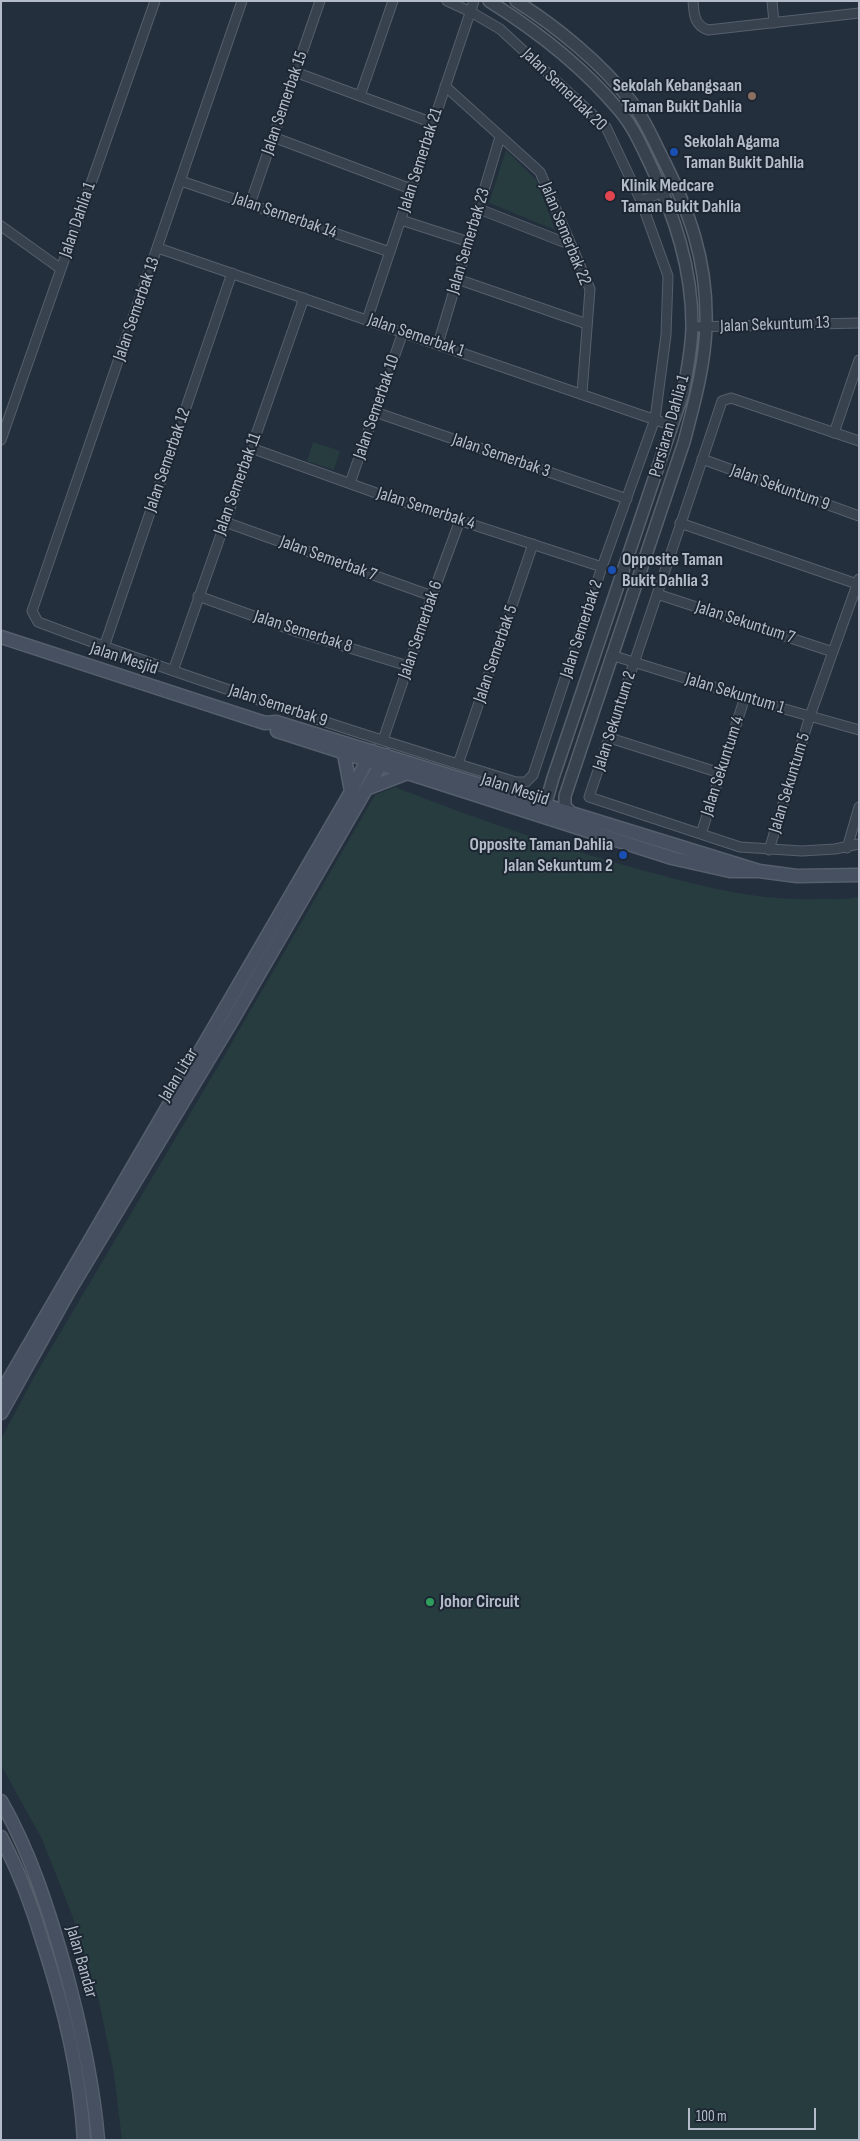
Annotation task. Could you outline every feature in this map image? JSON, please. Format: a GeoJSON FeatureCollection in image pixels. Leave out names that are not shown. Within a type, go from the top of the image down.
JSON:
{"type":"FeatureCollection","features":[{"type":"Feature","properties":{"kind":"main road","name":"Jalan Mesjid"},"geometry":{"type":"LineString","coordinates":[[1,637],[265,723],[276,722],[369,756],[545,806],[759,871],[797,876],[859,875]]}},
{"type":"Feature","properties":{"kind":"main road","name":"Jalan Mesjid"},"geometry":{"type":"LineString","coordinates":[[265,723],[272,730],[344,754],[369,756]]}},
{"type":"Feature","properties":{"kind":"main road"},"geometry":{"type":"LineString","coordinates":[[344,754],[351,791]]}},
{"type":"Feature","properties":{"kind":"main road","name":"Jalan Litar"},"geometry":{"type":"LineString","coordinates":[[1,1393],[351,791],[369,756]]}},
{"type":"Feature","properties":{"kind":"main road","name":"Jalan Mesjid"},"geometry":{"type":"LineString","coordinates":[[383,760],[405,774],[672,858],[730,872],[759,871]]}},
{"type":"Feature","properties":{"kind":"main road","name":"Jalan Litar"},"geometry":{"type":"LineString","coordinates":[[1,1414],[68,1293],[232,1021],[383,760]]}},
{"type":"Feature","properties":{"kind":"main road"},"geometry":{"type":"LineString","coordinates":[[366,789],[405,774]]}},
{"type":"Feature","properties":{"kind":"main road","name":"Jalan Bandar"},"geometry":{"type":"LineString","coordinates":[[1,1801],[21,1836],[44,1895],[67,1998],[88,2068],[98,2140]]}},
{"type":"Feature","properties":{"kind":"main road","name":"Jalan Bandar"},"geometry":{"type":"LineString","coordinates":[[1,1837],[30,1901],[67,1998],[84,2140]]}},
{"type":"Feature","properties":{"kind":"street","name":"Jalan Dahlia 1"},"geometry":{"type":"LineString","coordinates":[[1,440],[156,1]]}},
{"type":"Feature","properties":{"kind":"street","name":"Jalan Semerbak 13"},"geometry":{"type":"LineString","coordinates":[[34,617],[32,610],[242,1]]}},
{"type":"Feature","properties":{"kind":"street","name":"Jalan Semerbak 15"},"geometry":{"type":"LineString","coordinates":[[250,204],[320,1]]}},
{"type":"Feature","properties":{"kind":"street"},"geometry":{"type":"LineString","coordinates":[[360,96],[393,1]]}},
{"type":"Feature","properties":{"kind":"street","name":"Jalan Semerbak 20"},"geometry":{"type":"LineString","coordinates":[[447,1],[472,12],[500,29],[606,127],[640,201],[668,276],[666,335],[655,419]]}},
{"type":"Feature","properties":{"kind":"street","name":"Jalan Semerbak 21"},"geometry":{"type":"LineString","coordinates":[[367,320],[445,86],[472,12],[474,1]]}},
{"type":"Feature","properties":{"kind":"street","name":"Persiaran Dahlia 1"},"geometry":{"type":"LineString","coordinates":[[489,1],[536,32],[565,56],[618,109],[630,124],[674,218],[686,262],[691,297],[692,327],[683,393],[545,806]]}},
{"type":"Feature","properties":{"kind":"street","name":"Persiaran Dahlia 1"},"geometry":{"type":"LineString","coordinates":[[516,1],[563,35],[630,100],[643,118],[677,186],[692,225],[704,273],[706,328],[697,392],[684,442],[611,655],[564,801],[573,815]]}},
{"type":"Feature","properties":{"kind":"street"},"geometry":{"type":"LineString","coordinates":[[693,1],[696,21],[699,26],[708,30],[859,13]]}},
{"type":"Feature","properties":{"kind":"street"},"geometry":{"type":"LineString","coordinates":[[772,1],[774,23]]}},
{"type":"Feature","properties":{"kind":"street"},"geometry":{"type":"LineString","coordinates":[[295,72],[433,123]]}},
{"type":"Feature","properties":{"kind":"street","name":"Jalan Semerbak 22"},"geometry":{"type":"LineString","coordinates":[[445,86],[540,172],[590,289],[582,393]]}},
{"type":"Feature","properties":{"kind":"street"},"geometry":{"type":"LineString","coordinates":[[273,137],[411,189]]}},
{"type":"Feature","properties":{"kind":"street","name":"Jalan Semerbak 23"},"geometry":{"type":"LineString","coordinates":[[438,344],[500,137]]}},
{"type":"Feature","properties":{"kind":"street","name":"Jalan Semerbak 14"},"geometry":{"type":"LineString","coordinates":[[181,181],[390,252]]}},
{"type":"Feature","properties":{"kind":"street"},"geometry":{"type":"LineString","coordinates":[[640,201],[677,186]]}},
{"type":"Feature","properties":{"kind":"street"},"geometry":{"type":"LineString","coordinates":[[478,210],[571,245]]}},
{"type":"Feature","properties":{"kind":"street"},"geometry":{"type":"LineString","coordinates":[[401,220],[469,242]]}},
{"type":"Feature","properties":{"kind":"street"},"geometry":{"type":"LineString","coordinates":[[1,226],[61,269]]}},
{"type":"Feature","properties":{"kind":"street","name":"Jalan Semerbak 1"},"geometry":{"type":"LineString","coordinates":[[158,248],[673,426]]}},
{"type":"Feature","properties":{"kind":"street","name":"Jalan Semerbak 12"},"geometry":{"type":"LineString","coordinates":[[104,647],[232,273]]}},
{"type":"Feature","properties":{"kind":"street"},"geometry":{"type":"LineString","coordinates":[[458,279],[587,324]]}},
{"type":"Feature","properties":{"kind":"street","name":"Jalan Semerbak 11"},"geometry":{"type":"LineString","coordinates":[[173,671],[304,298]]}},
{"type":"Feature","properties":{"kind":"street","name":"Jalan Sekuntum 13"},"geometry":{"type":"LineString","coordinates":[[692,327],[859,323]]}},
{"type":"Feature","properties":{"kind":"street","name":"Jalan Semerbak 10"},"geometry":{"type":"LineString","coordinates":[[350,483],[403,332]]}},
{"type":"Feature","properties":{"kind":"street"},"geometry":{"type":"LineString","coordinates":[[859,360],[834,433],[859,441]]}},
{"type":"Feature","properties":{"kind":"street","name":"Jalan Sekuntum 2"},"geometry":{"type":"LineString","coordinates":[[834,433],[742,402],[728,398],[722,401],[589,797],[740,847],[802,851],[847,848],[859,844]]}},
{"type":"Feature","properties":{"kind":"street","name":"Jalan Semerbak 3"},"geometry":{"type":"LineString","coordinates":[[375,412],[627,499]]}},
{"type":"Feature","properties":{"kind":"street","name":"Jalan Semerbak 2"},"geometry":{"type":"LineString","coordinates":[[526,782],[533,775],[602,567],[655,419]]}},
{"type":"Feature","properties":{"kind":"street","name":"Jalan Semerbak 4"},"geometry":{"type":"LineString","coordinates":[[251,448],[602,567]]}},
{"type":"Feature","properties":{"kind":"street","name":"Jalan Sekuntum 9"},"geometry":{"type":"LineString","coordinates":[[702,459],[859,516]]}},
{"type":"Feature","properties":{"kind":"street","name":"Jalan Semerbak 6"},"geometry":{"type":"LineString","coordinates":[[383,740],[460,520]]}},
{"type":"Feature","properties":{"kind":"street","name":"Jalan Semerbak 7"},"geometry":{"type":"LineString","coordinates":[[224,522],[432,596]]}},
{"type":"Feature","properties":{"kind":"street"},"geometry":{"type":"LineString","coordinates":[[680,523],[858,581]]}},
{"type":"Feature","properties":{"kind":"street","name":"Jalan Semerbak 5"},"geometry":{"type":"LineString","coordinates":[[458,764],[533,544]]}},
{"type":"Feature","properties":{"kind":"street","name":"Jalan Sekuntum 5"},"geometry":{"type":"LineString","coordinates":[[769,850],[810,716],[858,581]]}},
{"type":"Feature","properties":{"kind":"street","name":"Jalan Sekuntum 7"},"geometry":{"type":"LineString","coordinates":[[657,594],[833,652]]}},
{"type":"Feature","properties":{"kind":"street","name":"Jalan Semerbak 8"},"geometry":{"type":"LineString","coordinates":[[198,596],[298,632],[408,666]]}},
{"type":"Feature","properties":{"kind":"street","name":"Jalan Semerbak 9"},"geometry":{"type":"LineString","coordinates":[[34,617],[38,622],[173,671],[458,764],[516,782],[526,782]]}},
{"type":"Feature","properties":{"kind":"street","name":"Jalan Sekuntum 1"},"geometry":{"type":"LineString","coordinates":[[611,655],[859,730]]}},
{"type":"Feature","properties":{"kind":"street","name":"Jalan Sekuntum 4"},"geometry":{"type":"LineString","coordinates":[[701,834],[745,697]]}},
{"type":"Feature","properties":{"kind":"street"},"geometry":{"type":"LineString","coordinates":[[613,739],[720,773]]}},
{"type":"Feature","properties":{"kind":"street"},"geometry":{"type":"LineString","coordinates":[[553,778],[554,784],[558,788],[570,784]]}},
{"type":"Feature","properties":{"kind":"street"},"geometry":{"type":"LineString","coordinates":[[545,806],[550,820]]}},
{"type":"Feature","properties":{"kind":"street"},"geometry":{"type":"LineString","coordinates":[[847,848],[859,807]]}},
{"type":"Feature","properties":{"kind":"green space"},"geometry":{"type":"Polygon","coordinates":[[[506,150],[537,181],[555,230],[489,203],[506,150]]]}},
{"type":"Feature","properties":{"kind":"green space"},"geometry":{"type":"Polygon","coordinates":[[[313,442],[340,451],[334,470],[307,461],[313,442]]]}},
{"type":"Feature","properties":{"kind":"green space","name":"Johor Circuit"},"geometry":{"type":"Polygon","coordinates":[[[395,787],[491,823],[555,844],[694,884],[775,898],[849,899],[859,897],[859,2140],[122,2140],[114,2074],[99,2001],[72,1915],[42,1839],[1,1765],[1,1439],[34,1377],[223,1058],[375,795],[395,787]]]}},
{"type":"Feature","properties":{"kind":"place","name":"Sekolah Kebangsaan Taman Bukit Dahlia"},"geometry":{"type":"Point","coordinates":[752,96]}},
{"type":"Feature","properties":{"kind":"place","name":"Sekolah Agama Taman Bukit Dahlia"},"geometry":{"type":"Point","coordinates":[674,152]}},
{"type":"Feature","properties":{"kind":"place","name":"Klinik Medcare Taman Bukit Dahlia"},"geometry":{"type":"Point","coordinates":[610,196]}},
{"type":"Feature","properties":{"kind":"place","name":"Opposite Taman Bukit Dahlia 3"},"geometry":{"type":"Point","coordinates":[612,570]}},
{"type":"Feature","properties":{"kind":"place","name":"Opposite Taman Dahlia Jalan Sekuntum 2"},"geometry":{"type":"Point","coordinates":[623,855]}},
{"type":"Feature","properties":{"kind":"place","name":"Johor Circuit"},"geometry":{"type":"Point","coordinates":[430,1602]}}]}
